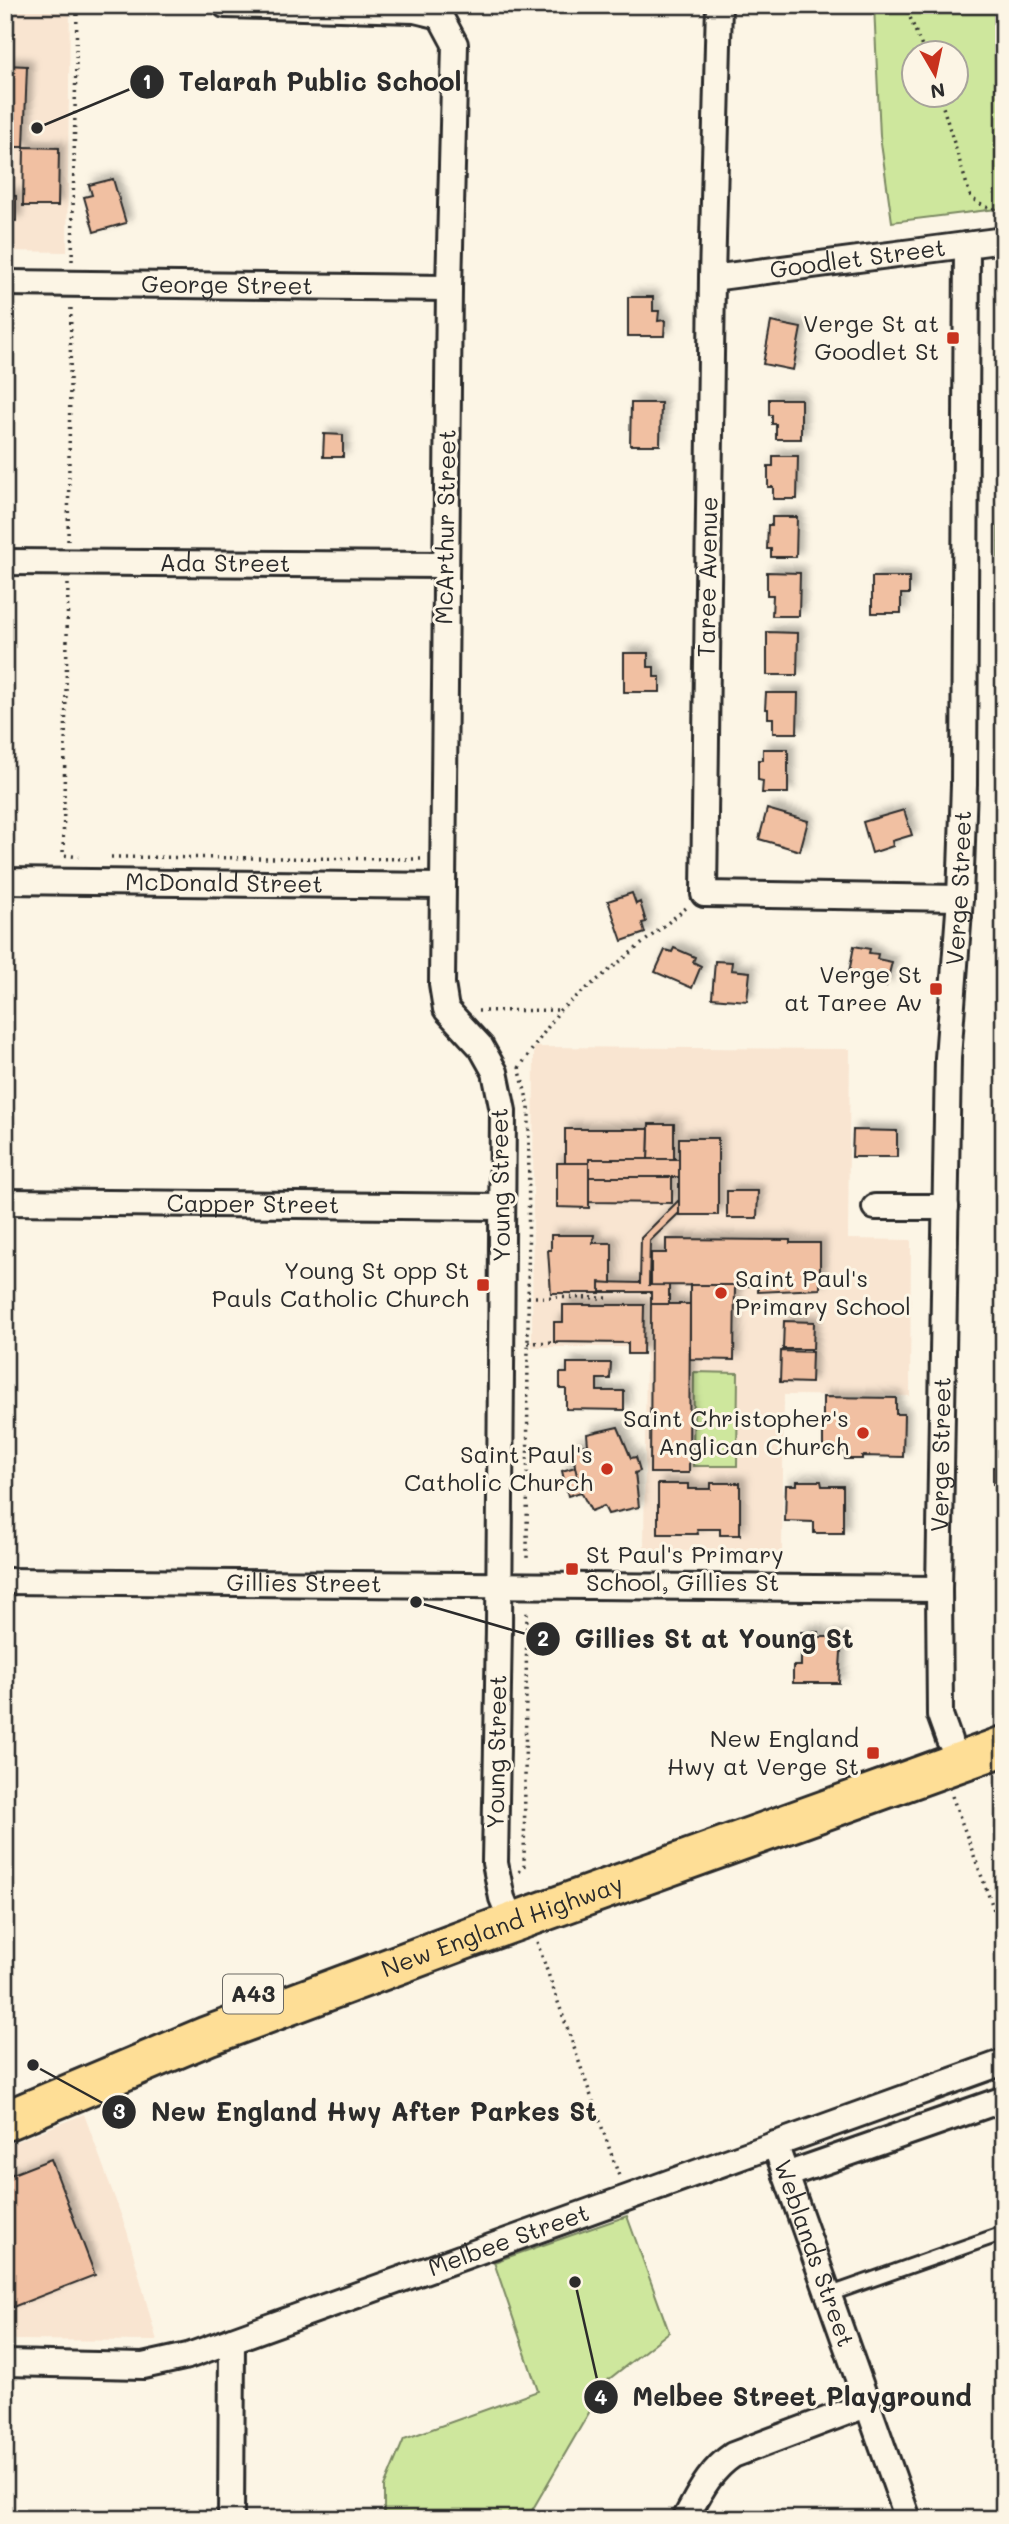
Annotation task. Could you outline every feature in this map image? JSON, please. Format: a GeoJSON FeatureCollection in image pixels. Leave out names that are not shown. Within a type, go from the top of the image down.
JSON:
{"type":"FeatureCollection","features":[{"type":"Feature","properties":{"kind":"highway","name":"New England Highway"},"geometry":{"type":"LineString","coordinates":[[5,2092],[463,1911],[516,1919],[949,1740],[1004,1721]]}},
{"type":"Feature","properties":{"kind":"highway","name":"New England Highway"},"geometry":{"type":"LineString","coordinates":[[5,2121],[207,2036],[516,1919],[1004,1746]]}},
{"type":"Feature","properties":{"kind":"street","name":"McArthur Street"},"geometry":{"type":"LineString","coordinates":[[225,5],[415,10],[440,16],[455,44],[449,288],[442,886],[442,984],[446,1009]]}},
{"type":"Feature","properties":{"kind":"street","name":"Taree Avenue"},"geometry":{"type":"LineString","coordinates":[[704,894],[712,278],[719,5]]}},
{"type":"Feature","properties":{"kind":"street","name":"Goodlet Street"},"geometry":{"type":"LineString","coordinates":[[712,278],[1004,240]]}},
{"type":"Feature","properties":{"kind":"street","name":"Verge Street"},"geometry":{"type":"LineString","coordinates":[[949,1740],[940,1715],[939,1589],[948,1058],[960,898],[964,785],[967,245]]}},
{"type":"Feature","properties":{"kind":"street","name":"George Street"},"geometry":{"type":"LineString","coordinates":[[5,284],[449,288]]}},
{"type":"Feature","properties":{"kind":"street","name":"Ada Street"},"geometry":{"type":"LineString","coordinates":[[5,562],[445,565]]}},
{"type":"Feature","properties":{"kind":"street","name":"McDonald Street"},"geometry":{"type":"LineString","coordinates":[[5,881],[442,886]]}},
{"type":"Feature","properties":{"kind":"street"},"geometry":{"type":"LineString","coordinates":[[704,894],[960,898]]}},
{"type":"Feature","properties":{"kind":"street","name":"Young Street"},"geometry":{"type":"LineString","coordinates":[[446,1009],[481,1048],[495,1072],[503,1111],[495,1863],[516,1919]]}},
{"type":"Feature","properties":{"kind":"street","name":"Capper Street"},"geometry":{"type":"LineString","coordinates":[[5,1202],[502,1207]]}},
{"type":"Feature","properties":{"kind":"street"},"geometry":{"type":"LineString","coordinates":[[875,1207],[946,1208]]}},
{"type":"Feature","properties":{"kind":"street","name":"Gillies Street"},"geometry":{"type":"LineString","coordinates":[[5,1581],[939,1589]]}},
{"type":"Feature","properties":{"kind":"street","name":"Melbee Street"},"geometry":{"type":"LineString","coordinates":[[5,2363],[143,2366],[188,2357],[1004,2062]]}},
{"type":"Feature","properties":{"kind":"street"},"geometry":{"type":"LineString","coordinates":[[786,2175],[1004,2099]]}},
{"type":"Feature","properties":{"kind":"street","name":"Weblands Street"},"geometry":{"type":"LineString","coordinates":[[775,2144],[908,2519]]}},
{"type":"Feature","properties":{"kind":"street"},"geometry":{"type":"LineString","coordinates":[[231,2519],[232,2340]]}},
{"type":"Feature","properties":{"kind":"street"},"geometry":{"type":"LineString","coordinates":[[685,2519],[710,2474],[720,2463],[733,2455],[866,2405]]}},
{"type":"Feature","properties":{"kind":"lane"},"geometry":{"type":"LineString","coordinates":[[828,2295],[1004,2233]]}},
{"type":"Feature","properties":{"kind":"path"},"geometry":{"type":"LineString","coordinates":[[89,5],[77,8],[63,855],[92,857]]}},
{"type":"Feature","properties":{"kind":"path"},"geometry":{"type":"LineString","coordinates":[[905,5],[918,38]]}},
{"type":"Feature","properties":{"kind":"path"},"geometry":{"type":"LineString","coordinates":[[943,108],[970,195],[975,202],[1004,211]]}},
{"type":"Feature","properties":{"kind":"path"},"geometry":{"type":"LineString","coordinates":[[106,858],[421,859]]}},
{"type":"Feature","properties":{"kind":"path"},"geometry":{"type":"LineString","coordinates":[[519,1068],[560,1010],[704,894]]}},
{"type":"Feature","properties":{"kind":"path"},"geometry":{"type":"LineString","coordinates":[[474,1011],[560,1010]]}},
{"type":"Feature","properties":{"kind":"path"},"geometry":{"type":"LineString","coordinates":[[528,1297],[609,1298]]}},
{"type":"Feature","properties":{"kind":"path"},"geometry":{"type":"LineString","coordinates":[[597,1298],[597,1305]]}},
{"type":"Feature","properties":{"kind":"path"},"geometry":{"type":"LineString","coordinates":[[528,1343],[558,1342]]}},
{"type":"Feature","properties":{"kind":"path"},"geometry":{"type":"LineString","coordinates":[[528,1492],[572,1480]]}},
{"type":"Feature","properties":{"kind":"path"},"geometry":{"type":"LineString","coordinates":[[527,1601],[524,1866],[516,1919],[627,2199]]}},
{"type":"Feature","properties":{"kind":"path"},"geometry":{"type":"LineString","coordinates":[[950,1789],[1004,1937]]}},
{"type":"Feature","properties":{"kind":"shaded area"},"geometry":{"type":"Polygon","coordinates":[[[5,5],[70,5],[67,252],[5,251],[5,5]]]}},
{"type":"Feature","properties":{"kind":"shaded area","name":"Saint Paul's Primary School"},"geometry":{"type":"Polygon","coordinates":[[[534,1047],[850,1049],[848,1239],[911,1240],[910,1396],[784,1395],[782,1552],[644,1551],[646,1347],[532,1347],[534,1047]]]}},
{"type":"Feature","properties":{"kind":"shaded area"},"geometry":{"type":"Polygon","coordinates":[[[84,2114],[127,2231],[157,2341],[5,2340],[5,2146],[84,2114]]]}},
{"type":"Feature","properties":{"kind":"green space"},"geometry":{"type":"Polygon","coordinates":[[[874,5],[1004,5],[1004,208],[892,222],[880,136],[874,5]]]}},
{"type":"Feature","properties":{"kind":"green space"},"geometry":{"type":"Polygon","coordinates":[[[1004,275],[1004,579],[998,579],[999,280],[1004,275]]]}},
{"type":"Feature","properties":{"kind":"green space"},"geometry":{"type":"Polygon","coordinates":[[[694,1372],[738,1373],[737,1466],[693,1466],[694,1372]]]}},
{"type":"Feature","properties":{"kind":"green space"},"geometry":{"type":"Polygon","coordinates":[[[627,2216],[669,2332],[608,2380],[527,2519],[384,2519],[384,2487],[404,2439],[538,2391],[494,2262],[627,2216]]]}},
{"type":"Feature","properties":{"kind":"building"},"geometry":{"type":"Polygon","coordinates":[[[5,65],[27,66],[24,147],[5,147],[5,65]]]}},
{"type":"Feature","properties":{"kind":"building"},"geometry":{"type":"Polygon","coordinates":[[[24,147],[59,148],[58,206],[23,206],[24,147]]]}},
{"type":"Feature","properties":{"kind":"building"},"geometry":{"type":"Polygon","coordinates":[[[113,179],[126,223],[94,232],[84,197],[92,195],[89,185],[113,179]]]}},
{"type":"Feature","properties":{"kind":"building"},"geometry":{"type":"Polygon","coordinates":[[[5,195],[16,196],[16,221],[5,220],[5,195]]]}},
{"type":"Feature","properties":{"kind":"building"},"geometry":{"type":"Polygon","coordinates":[[[628,297],[653,297],[653,311],[659,311],[658,321],[665,320],[664,336],[628,336],[628,297]]]}},
{"type":"Feature","properties":{"kind":"building"},"geometry":{"type":"Polygon","coordinates":[[[771,322],[801,328],[793,370],[763,364],[771,322]]]}},
{"type":"Feature","properties":{"kind":"building"},"geometry":{"type":"Polygon","coordinates":[[[769,399],[801,399],[801,439],[776,439],[776,424],[772,424],[772,415],[769,415],[769,399]]]}},
{"type":"Feature","properties":{"kind":"building"},"geometry":{"type":"Polygon","coordinates":[[[631,403],[661,403],[660,445],[630,445],[631,403]]]}},
{"type":"Feature","properties":{"kind":"building"},"geometry":{"type":"Polygon","coordinates":[[[324,434],[343,435],[343,457],[323,457],[324,434]]]}},
{"type":"Feature","properties":{"kind":"building"},"geometry":{"type":"Polygon","coordinates":[[[773,456],[798,456],[797,499],[773,499],[773,487],[768,487],[768,466],[773,466],[773,456]]]}},
{"type":"Feature","properties":{"kind":"building"},"geometry":{"type":"Polygon","coordinates":[[[772,517],[797,517],[796,557],[771,557],[771,549],[767,549],[768,525],[772,525],[772,517]]]}},
{"type":"Feature","properties":{"kind":"building"},"geometry":{"type":"Polygon","coordinates":[[[767,572],[800,573],[799,616],[772,616],[773,595],[767,595],[767,572]]]}},
{"type":"Feature","properties":{"kind":"building"},"geometry":{"type":"Polygon","coordinates":[[[872,577],[909,577],[909,594],[901,594],[901,613],[872,613],[872,577]]]}},
{"type":"Feature","properties":{"kind":"building"},"geometry":{"type":"Polygon","coordinates":[[[767,632],[798,633],[797,675],[767,675],[767,632]]]}},
{"type":"Feature","properties":{"kind":"building"},"geometry":{"type":"Polygon","coordinates":[[[624,653],[648,653],[648,667],[654,667],[654,677],[660,677],[660,692],[624,692],[624,653]]]}},
{"type":"Feature","properties":{"kind":"building"},"geometry":{"type":"Polygon","coordinates":[[[766,693],[798,693],[797,733],[773,733],[773,718],[768,718],[768,709],[765,709],[766,693]]]}},
{"type":"Feature","properties":{"kind":"building"},"geometry":{"type":"Polygon","coordinates":[[[763,749],[788,749],[788,793],[762,793],[763,781],[758,780],[758,760],[763,760],[763,749]]]}},
{"type":"Feature","properties":{"kind":"building"},"geometry":{"type":"Polygon","coordinates":[[[767,809],[808,821],[800,851],[759,839],[767,809]]]}},
{"type":"Feature","properties":{"kind":"building"},"geometry":{"type":"Polygon","coordinates":[[[904,810],[912,835],[892,841],[893,846],[872,853],[863,822],[904,810]]]}},
{"type":"Feature","properties":{"kind":"building"},"geometry":{"type":"Polygon","coordinates":[[[632,893],[636,904],[640,902],[646,922],[642,923],[645,933],[622,941],[608,901],[632,893]]]}},
{"type":"Feature","properties":{"kind":"building"},"geometry":{"type":"Polygon","coordinates":[[[854,946],[870,949],[869,953],[878,954],[877,959],[892,962],[886,986],[848,978],[854,946]]]}},
{"type":"Feature","properties":{"kind":"building"},"geometry":{"type":"Polygon","coordinates":[[[674,948],[695,957],[693,962],[701,966],[692,988],[655,972],[665,950],[672,952],[674,948]]]}},
{"type":"Feature","properties":{"kind":"building"},"geometry":{"type":"Polygon","coordinates":[[[715,961],[732,962],[731,970],[750,972],[747,1001],[712,998],[715,961]]]}},
{"type":"Feature","properties":{"kind":"building"},"geometry":{"type":"Polygon","coordinates":[[[649,1124],[674,1124],[674,1159],[648,1159],[649,1124]]]}},
{"type":"Feature","properties":{"kind":"building"},"geometry":{"type":"Polygon","coordinates":[[[565,1129],[649,1129],[648,1159],[589,1159],[589,1163],[565,1163],[565,1129]]]}},
{"type":"Feature","properties":{"kind":"building"},"geometry":{"type":"Polygon","coordinates":[[[853,1130],[897,1131],[897,1157],[852,1157],[853,1130]]]}},
{"type":"Feature","properties":{"kind":"building"},"geometry":{"type":"Polygon","coordinates":[[[679,1138],[718,1138],[718,1215],[679,1215],[679,1138]]]}},
{"type":"Feature","properties":{"kind":"building"},"geometry":{"type":"Polygon","coordinates":[[[589,1159],[679,1159],[679,1177],[589,1177],[589,1159]]]}},
{"type":"Feature","properties":{"kind":"building"},"geometry":{"type":"Polygon","coordinates":[[[557,1163],[589,1163],[589,1208],[557,1207],[557,1163]]]}},
{"type":"Feature","properties":{"kind":"building"},"geometry":{"type":"Polygon","coordinates":[[[589,1177],[672,1177],[672,1203],[589,1202],[589,1177]]]}},
{"type":"Feature","properties":{"kind":"building"},"geometry":{"type":"Polygon","coordinates":[[[727,1191],[758,1191],[757,1218],[727,1218],[727,1191]]]}},
{"type":"Feature","properties":{"kind":"building"},"geometry":{"type":"Polygon","coordinates":[[[679,1200],[679,1213],[650,1241],[649,1285],[669,1285],[669,1304],[651,1304],[651,1292],[600,1292],[600,1282],[640,1283],[641,1238],[679,1200]]]}},
{"type":"Feature","properties":{"kind":"building"},"geometry":{"type":"Polygon","coordinates":[[[551,1235],[594,1235],[593,1243],[612,1243],[612,1283],[600,1282],[600,1293],[551,1293],[548,1250],[551,1250],[551,1235]]]}},
{"type":"Feature","properties":{"kind":"building"},"geometry":{"type":"Polygon","coordinates":[[[666,1239],[790,1240],[790,1243],[820,1243],[820,1289],[758,1292],[758,1286],[651,1285],[651,1253],[666,1253],[666,1239]]]}},
{"type":"Feature","properties":{"kind":"building"},"geometry":{"type":"Polygon","coordinates":[[[999,1253],[1004,1253],[1004,1294],[999,1294],[999,1253]]]}},
{"type":"Feature","properties":{"kind":"building"},"geometry":{"type":"Polygon","coordinates":[[[690,1285],[735,1285],[734,1360],[690,1359],[690,1285]]]}},
{"type":"Feature","properties":{"kind":"building"},"geometry":{"type":"Polygon","coordinates":[[[651,1304],[690,1304],[689,1473],[650,1473],[651,1304]]]}},
{"type":"Feature","properties":{"kind":"building"},"geometry":{"type":"Polygon","coordinates":[[[563,1305],[644,1305],[643,1354],[628,1354],[628,1343],[554,1342],[554,1322],[563,1322],[563,1305]]]}},
{"type":"Feature","properties":{"kind":"building"},"geometry":{"type":"Polygon","coordinates":[[[784,1321],[814,1322],[813,1349],[783,1349],[784,1321]]]}},
{"type":"Feature","properties":{"kind":"building"},"geometry":{"type":"Polygon","coordinates":[[[781,1351],[812,1352],[811,1383],[780,1382],[781,1351]]]}},
{"type":"Feature","properties":{"kind":"building"},"geometry":{"type":"Polygon","coordinates":[[[567,1363],[611,1363],[610,1379],[597,1379],[597,1391],[624,1391],[624,1410],[566,1409],[566,1389],[560,1389],[560,1373],[567,1373],[567,1363]]]}},
{"type":"Feature","properties":{"kind":"building","name":"Saint Christopher's Anglican Church"},"geometry":{"type":"Polygon","coordinates":[[[823,1397],[896,1398],[896,1414],[904,1414],[903,1457],[862,1456],[862,1459],[845,1459],[845,1452],[823,1451],[823,1397]]]}},
{"type":"Feature","properties":{"kind":"building","name":"Saint Paul's Catholic Church"},"geometry":{"type":"Polygon","coordinates":[[[618,1427],[631,1458],[636,1457],[640,1471],[635,1473],[639,1507],[608,1514],[604,1506],[591,1511],[581,1492],[573,1446],[588,1445],[587,1434],[618,1427]]]}},
{"type":"Feature","properties":{"kind":"building"},"geometry":{"type":"Polygon","coordinates":[[[575,1467],[581,1492],[568,1496],[562,1471],[575,1467]]]}},
{"type":"Feature","properties":{"kind":"building"},"geometry":{"type":"Polygon","coordinates":[[[993,1467],[1004,1467],[1004,1484],[993,1484],[993,1467]]]}},
{"type":"Feature","properties":{"kind":"building"},"geometry":{"type":"Polygon","coordinates":[[[797,1481],[821,1481],[822,1486],[843,1486],[843,1533],[814,1533],[814,1522],[785,1521],[786,1485],[797,1485],[797,1481]]]}},
{"type":"Feature","properties":{"kind":"building"},"geometry":{"type":"Polygon","coordinates":[[[711,1483],[740,1483],[740,1535],[720,1535],[720,1529],[697,1529],[698,1534],[658,1534],[658,1484],[688,1484],[688,1489],[711,1489],[711,1483]]]}},
{"type":"Feature","properties":{"kind":"building"},"geometry":{"type":"Polygon","coordinates":[[[801,1632],[819,1632],[819,1637],[842,1637],[839,1683],[793,1683],[793,1666],[801,1666],[801,1632]]]}},
{"type":"Feature","properties":{"kind":"building"},"geometry":{"type":"Polygon","coordinates":[[[51,2159],[95,2275],[5,2310],[5,2177],[51,2159]]]}},
{"type":"Feature","properties":{"kind":"place","name":"Telarah Public School"},"geometry":{"type":"Point","coordinates":[37,128]}},
{"type":"Feature","properties":{"kind":"place","name":"Verge St at Goodlet St"},"geometry":{"type":"Point","coordinates":[953,338]}},
{"type":"Feature","properties":{"kind":"place","name":"Verge St at Taree Av"},"geometry":{"type":"Point","coordinates":[936,989]}},
{"type":"Feature","properties":{"kind":"place","name":"Young St opp St Pauls Catholic Church"},"geometry":{"type":"Point","coordinates":[483,1285]}},
{"type":"Feature","properties":{"kind":"place","name":"Saint Paul's Primary School"},"geometry":{"type":"Point","coordinates":[721,1293]}},
{"type":"Feature","properties":{"kind":"place","name":"Saint Christopher's Anglican Church"},"geometry":{"type":"Point","coordinates":[863,1433]}},
{"type":"Feature","properties":{"kind":"place","name":"Saint Paul's Catholic Church"},"geometry":{"type":"Point","coordinates":[607,1469]}},
{"type":"Feature","properties":{"kind":"place","name":"St Paul's Primary School, Gillies St"},"geometry":{"type":"Point","coordinates":[572,1569]}},
{"type":"Feature","properties":{"kind":"place","name":"Gillies St at Young St"},"geometry":{"type":"Point","coordinates":[416,1602]}},
{"type":"Feature","properties":{"kind":"place","name":"New England Hwy at Verge St"},"geometry":{"type":"Point","coordinates":[873,1753]}},
{"type":"Feature","properties":{"kind":"place","name":"New England Hwy After Parkes St"},"geometry":{"type":"Point","coordinates":[33,2065]}},
{"type":"Feature","properties":{"kind":"place","name":"Melbee Street Playground"},"geometry":{"type":"Point","coordinates":[575,2282]}}]}
